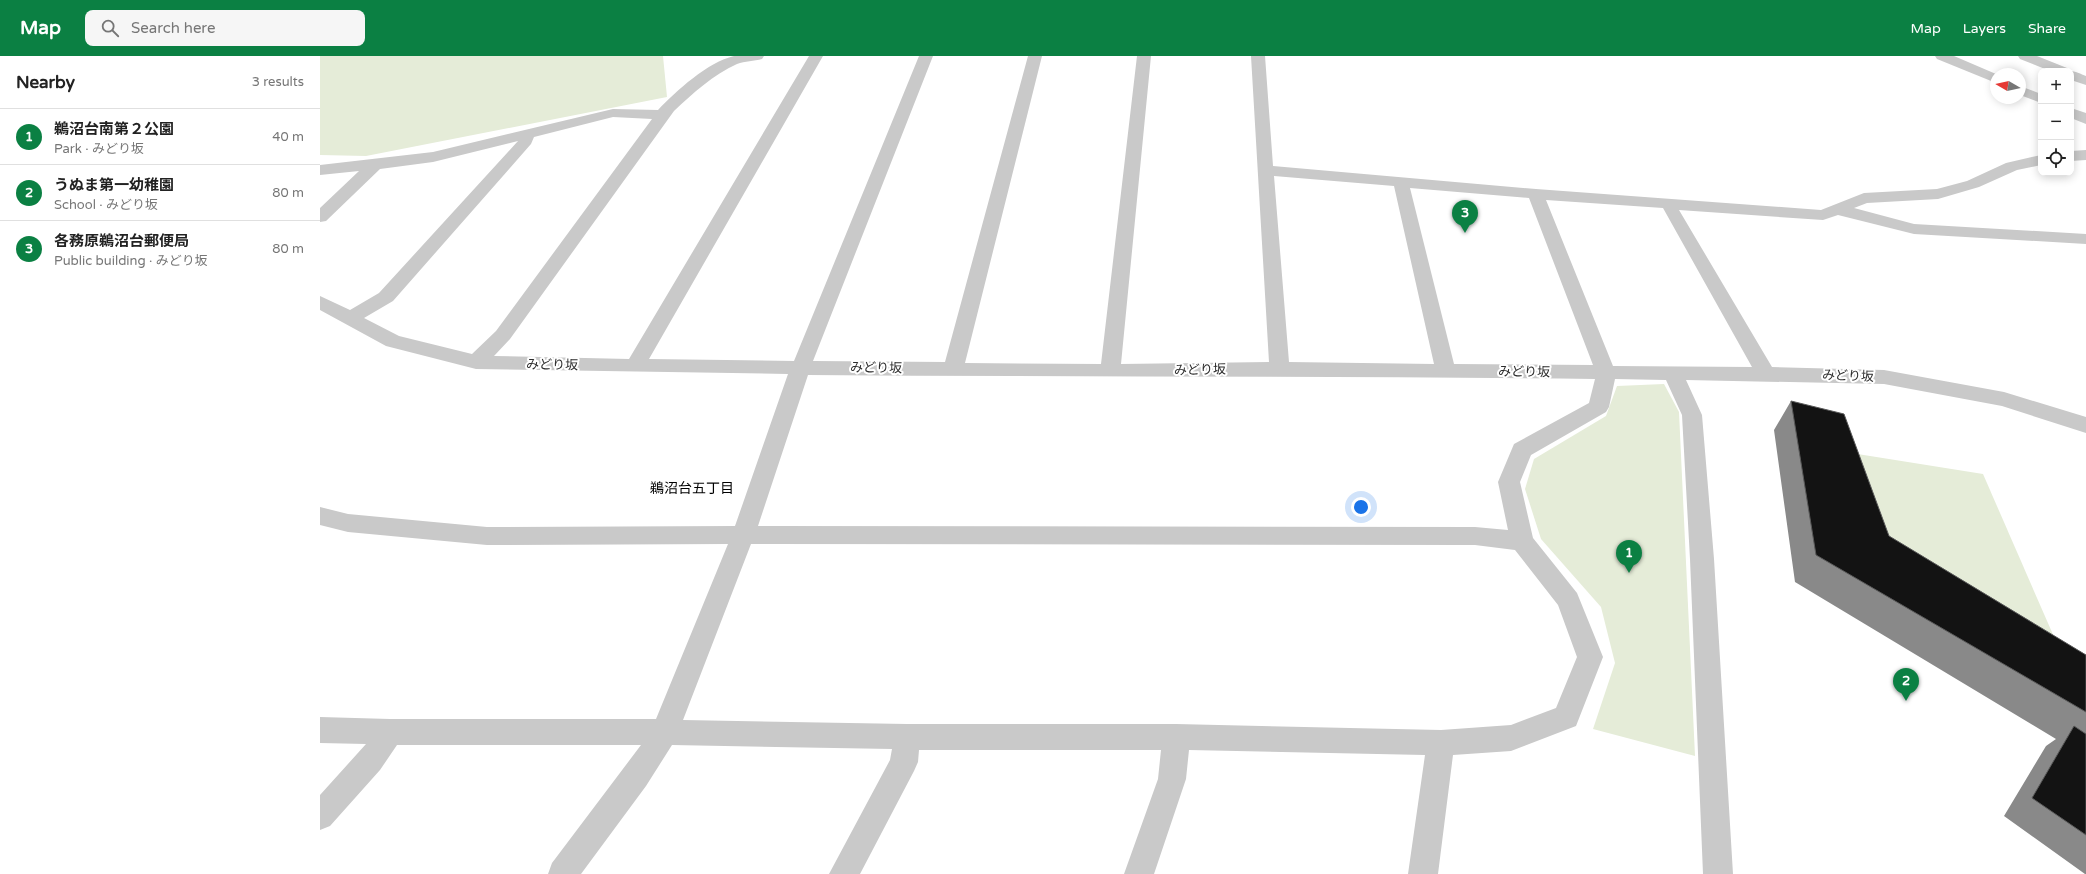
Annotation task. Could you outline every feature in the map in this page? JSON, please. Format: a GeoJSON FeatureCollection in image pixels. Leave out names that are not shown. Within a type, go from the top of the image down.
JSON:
{"type":"FeatureCollection","features":[{"type":"Feature","properties":{"kind":"street"},"geometry":{"type":"LineString","coordinates":[[476,362],[504,335],[661,115],[696,86],[731,61],[757,56]]}},
{"type":"Feature","properties":{"kind":"street"},"geometry":{"type":"LineString","coordinates":[[635,366],[816,56]]}},
{"type":"Feature","properties":{"kind":"street"},"geometry":{"type":"LineString","coordinates":[[563,874],[636,776],[665,732],[743,534],[801,367],[926,56]]}},
{"type":"Feature","properties":{"kind":"street"},"geometry":{"type":"LineString","coordinates":[[953,369],[1035,56]]}},
{"type":"Feature","properties":{"kind":"street"},"geometry":{"type":"LineString","coordinates":[[1110,371],[1144,56]]}},
{"type":"Feature","properties":{"kind":"street"},"geometry":{"type":"LineString","coordinates":[[1258,56],[1279,368]]}},
{"type":"Feature","properties":{"kind":"street"},"geometry":{"type":"LineString","coordinates":[[1942,56],[1990,77]]}},
{"type":"Feature","properties":{"kind":"street"},"geometry":{"type":"LineString","coordinates":[[2025,56],[2055,68]]}},
{"type":"Feature","properties":{"kind":"street"},"geometry":{"type":"LineString","coordinates":[[2074,76],[2086,81]]}},
{"type":"Feature","properties":{"kind":"street"},"geometry":{"type":"LineString","coordinates":[[2026,93],[2038,98]]}},
{"type":"Feature","properties":{"kind":"street"},"geometry":{"type":"LineString","coordinates":[[320,170],[375,165],[433,157],[526,133],[613,113],[661,115]]}},
{"type":"Feature","properties":{"kind":"street"},"geometry":{"type":"LineString","coordinates":[[2074,113],[2086,119]]}},
{"type":"Feature","properties":{"kind":"street"},"geometry":{"type":"LineString","coordinates":[[350,318],[386,297],[526,141],[526,133]]}},
{"type":"Feature","properties":{"kind":"street"},"geometry":{"type":"LineString","coordinates":[[2074,156],[2086,155]]}},
{"type":"Feature","properties":{"kind":"street"},"geometry":{"type":"LineString","coordinates":[[1266,170],[1536,194],[1823,215],[1864,198],[1938,194],[1973,184],[2012,166],[2038,161]]}},
{"type":"Feature","properties":{"kind":"street"},"geometry":{"type":"LineString","coordinates":[[320,217],[375,165]]}},
{"type":"Feature","properties":{"kind":"street"},"geometry":{"type":"LineString","coordinates":[[1404,183],[1402,188],[1446,371]]}},
{"type":"Feature","properties":{"kind":"street"},"geometry":{"type":"LineString","coordinates":[[320,730],[390,732],[665,732],[908,737],[1176,737],[1441,743],[1512,738],[1566,717],[1590,657],[1568,600],[1522,541],[1509,482],[1522,450],[1599,407],[1606,373],[1536,194]]}},
{"type":"Feature","properties":{"kind":"street"},"geometry":{"type":"LineString","coordinates":[[1672,204],[1671,210],[1766,374]]}},
{"type":"Feature","properties":{"kind":"street"},"geometry":{"type":"LineString","coordinates":[[1836,209],[1914,229],[2086,239]]}},
{"type":"Feature","properties":{"kind":"street","name":"みどり坂"},"geometry":{"type":"LineString","coordinates":[[320,302],[393,341],[476,362],[635,366],[1110,371],[1279,368],[1766,374],[1884,378],[2004,399],[2086,425]]}},
{"type":"Feature","properties":{"kind":"street"},"geometry":{"type":"LineString","coordinates":[[1673,374],[1692,415],[1702,559],[1718,874]]}},
{"type":"Feature","properties":{"kind":"street"},"geometry":{"type":"LineString","coordinates":[[320,516],[348,523],[487,536],[743,534],[1467,536],[1522,541]]}},
{"type":"Feature","properties":{"kind":"street"},"geometry":{"type":"LineString","coordinates":[[320,816],[370,761],[390,732]]}},
{"type":"Feature","properties":{"kind":"street"},"geometry":{"type":"LineString","coordinates":[[844,874],[904,762],[908,737]]}},
{"type":"Feature","properties":{"kind":"street"},"geometry":{"type":"LineString","coordinates":[[1139,874],[1172,779],[1176,737]]}},
{"type":"Feature","properties":{"kind":"street"},"geometry":{"type":"LineString","coordinates":[[1423,874],[1441,743]]}},
{"type":"Feature","properties":{"kind":"green space"},"geometry":{"type":"Polygon","coordinates":[[[320,56],[663,56],[667,97],[366,156],[320,155],[320,56]]]}},
{"type":"Feature","properties":{"kind":"green space"},"geometry":{"type":"Polygon","coordinates":[[[1664,384],[1679,412],[1695,756],[1593,729],[1615,663],[1601,607],[1541,539],[1525,489],[1534,459],[1606,416],[1617,386],[1664,384]]]}},
{"type":"Feature","properties":{"kind":"green space"},"geometry":{"type":"Polygon","coordinates":[[[1845,452],[1983,474],[2068,669],[1896,571],[1845,452]]]}},
{"type":"Feature","properties":{"kind":"building"},"geometry":{"type":"Polygon","coordinates":[[[1791,401],[1844,414],[1889,536],[2086,655],[2086,712],[1816,555],[1791,401]]]}},
{"type":"Feature","properties":{"kind":"building"},"geometry":{"type":"Polygon","coordinates":[[[2074,726],[2086,734],[2086,835],[2032,798],[2074,726]]]}},
{"type":"Feature","properties":{"kind":"place","name":"各務原鵜沼台郵便局"},"geometry":{"type":"Point","coordinates":[1465,233]}},
{"type":"Feature","properties":{"kind":"place","name":"鵜沼台南第２公園"},"geometry":{"type":"Point","coordinates":[1629,573]}},
{"type":"Feature","properties":{"kind":"place","name":"うぬま第一幼稚園"},"geometry":{"type":"Point","coordinates":[1906,701]}},
{"type":"Feature","properties":{"kind":"district","name":"鵜沼台五丁目"},"geometry":{"type":"Point","coordinates":[692,488]}}]}
